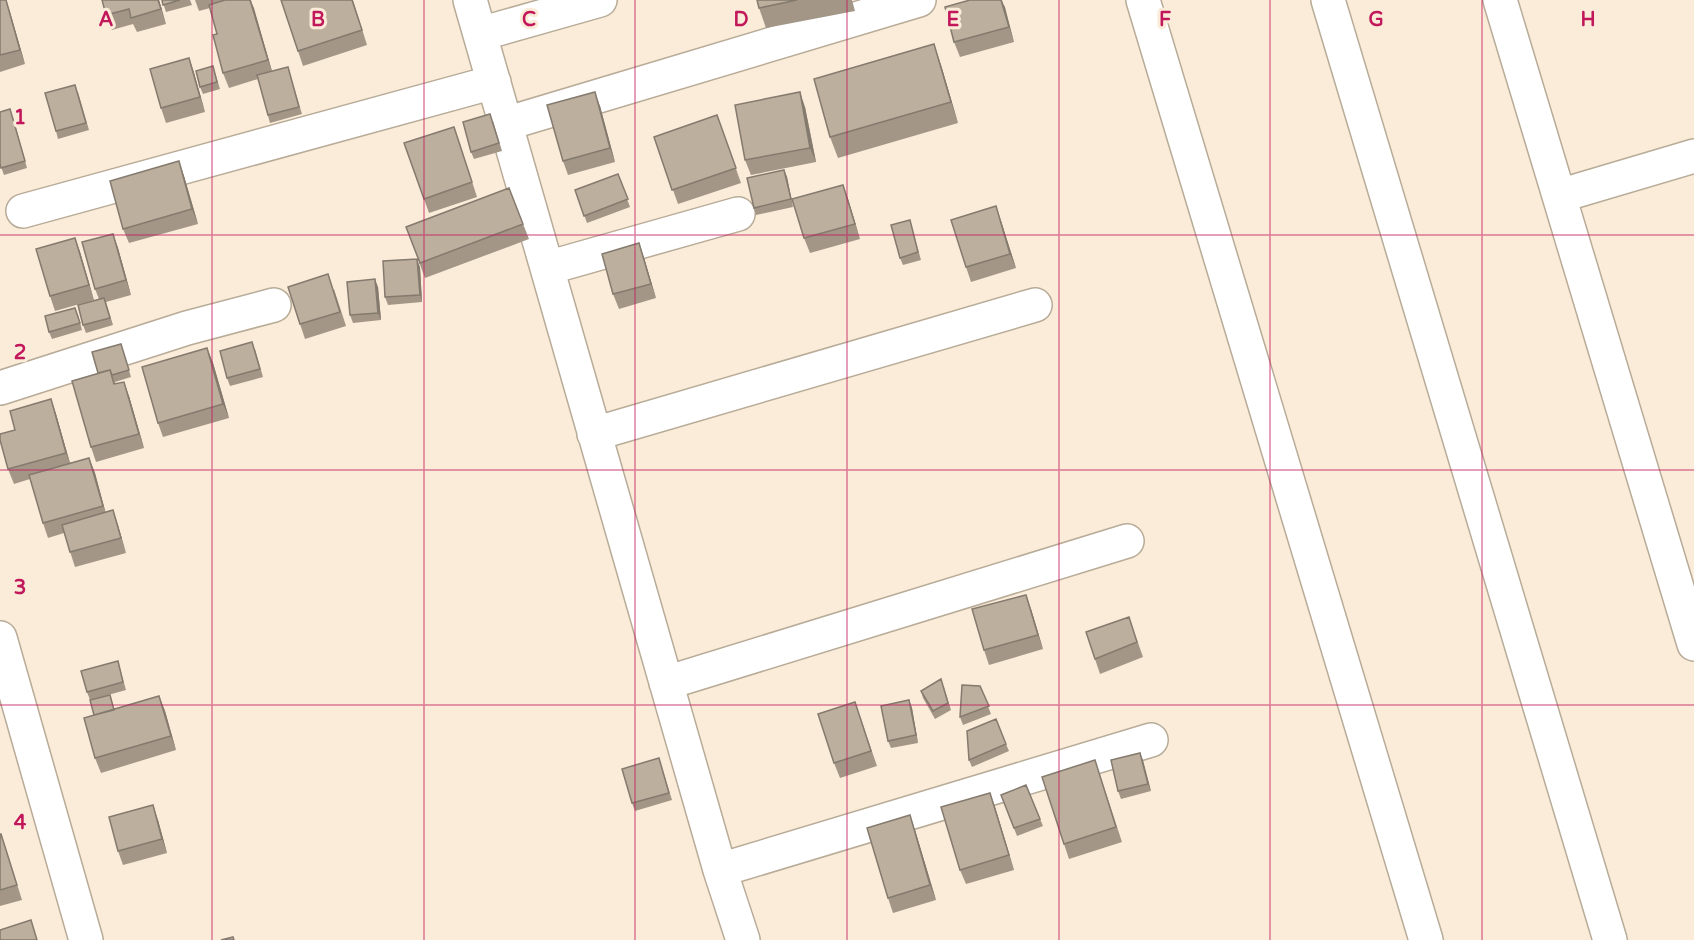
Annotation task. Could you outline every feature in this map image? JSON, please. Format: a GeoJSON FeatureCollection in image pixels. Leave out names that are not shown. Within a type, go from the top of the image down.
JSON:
{"type":"FeatureCollection","features":[{"type":"Feature","properties":{"kind":"street"},"geometry":{"type":"LineString","coordinates":[[470,0],[720,870],[743,940]]}},
{"type":"Feature","properties":{"kind":"street"},"geometry":{"type":"LineString","coordinates":[[480,34],[600,0]]}},
{"type":"Feature","properties":{"kind":"street"},"geometry":{"type":"LineString","coordinates":[[506,124],[919,0]]}},
{"type":"Feature","properties":{"kind":"street"},"geometry":{"type":"LineString","coordinates":[[1143,0],[1426,940]]}},
{"type":"Feature","properties":{"kind":"street"},"geometry":{"type":"LineString","coordinates":[[1328,0],[1610,940]]}},
{"type":"Feature","properties":{"kind":"street"},"geometry":{"type":"LineString","coordinates":[[1500,0],[1694,644]]}},
{"type":"Feature","properties":{"kind":"street"},"geometry":{"type":"LineString","coordinates":[[23,211],[494,82]]}},
{"type":"Feature","properties":{"kind":"street"},"geometry":{"type":"LineString","coordinates":[[1559,196],[1694,156]]}},
{"type":"Feature","properties":{"kind":"street"},"geometry":{"type":"LineString","coordinates":[[547,268],[738,214]]}},
{"type":"Feature","properties":{"kind":"street"},"geometry":{"type":"LineString","coordinates":[[0,388],[187,328],[274,305]]}},
{"type":"Feature","properties":{"kind":"street"},"geometry":{"type":"LineString","coordinates":[[594,434],[1035,305]]}},
{"type":"Feature","properties":{"kind":"street"},"geometry":{"type":"LineString","coordinates":[[666,683],[1127,541]]}},
{"type":"Feature","properties":{"kind":"street"},"geometry":{"type":"LineString","coordinates":[[0,638],[86,940]]}},
{"type":"Feature","properties":{"kind":"street"},"geometry":{"type":"LineString","coordinates":[[720,870],[1151,740]]}},
{"type":"Feature","properties":{"kind":"building"},"geometry":{"type":"Polygon","coordinates":[[[0,0],[6,0],[20,50],[0,55],[0,0]]]}},
{"type":"Feature","properties":{"kind":"building"},"geometry":{"type":"Polygon","coordinates":[[[102,0],[158,0],[161,9],[131,18],[129,9],[106,15],[102,0]]]}},
{"type":"Feature","properties":{"kind":"building"},"geometry":{"type":"Polygon","coordinates":[[[162,0],[180,0],[163,5],[162,0]]]}},
{"type":"Feature","properties":{"kind":"building"},"geometry":{"type":"Polygon","coordinates":[[[225,0],[250,0],[268,60],[223,73],[213,35],[217,34],[209,5],[225,0]]]}},
{"type":"Feature","properties":{"kind":"building"},"geometry":{"type":"Polygon","coordinates":[[[281,0],[352,0],[362,30],[298,51],[281,0]]]}},
{"type":"Feature","properties":{"kind":"building"},"geometry":{"type":"Polygon","coordinates":[[[757,0],[797,0],[759,8],[757,0]]]}},
{"type":"Feature","properties":{"kind":"building"},"geometry":{"type":"Polygon","coordinates":[[[970,0],[1001,0],[1009,27],[954,42],[945,7],[970,0]]]}},
{"type":"Feature","properties":{"kind":"building"},"geometry":{"type":"Polygon","coordinates":[[[934,44],[951,102],[830,137],[814,79],[934,44]]]}},
{"type":"Feature","properties":{"kind":"building"},"geometry":{"type":"Polygon","coordinates":[[[189,58],[200,97],[161,108],[150,69],[189,58]]]}},
{"type":"Feature","properties":{"kind":"building"},"geometry":{"type":"Polygon","coordinates":[[[213,66],[217,82],[200,87],[196,71],[213,66]]]}},
{"type":"Feature","properties":{"kind":"building"},"geometry":{"type":"Polygon","coordinates":[[[288,67],[299,107],[268,115],[257,75],[288,67]]]}},
{"type":"Feature","properties":{"kind":"building"},"geometry":{"type":"Polygon","coordinates":[[[75,85],[86,123],[56,131],[45,93],[75,85]]]}},
{"type":"Feature","properties":{"kind":"building"},"geometry":{"type":"Polygon","coordinates":[[[595,92],[610,148],[563,161],[547,105],[595,92]]]}},
{"type":"Feature","properties":{"kind":"building"},"geometry":{"type":"Polygon","coordinates":[[[800,92],[810,148],[745,160],[735,105],[800,92]]]}},
{"type":"Feature","properties":{"kind":"building"},"geometry":{"type":"Polygon","coordinates":[[[10,109],[25,161],[1,168],[0,112],[10,109]]]}},
{"type":"Feature","properties":{"kind":"building"},"geometry":{"type":"Polygon","coordinates":[[[490,114],[499,143],[471,152],[463,122],[490,114]]]}},
{"type":"Feature","properties":{"kind":"building"},"geometry":{"type":"Polygon","coordinates":[[[717,115],[736,168],[672,190],[654,137],[717,115]]]}},
{"type":"Feature","properties":{"kind":"building"},"geometry":{"type":"Polygon","coordinates":[[[454,127],[472,182],[424,199],[404,143],[454,127]]]}},
{"type":"Feature","properties":{"kind":"building"},"geometry":{"type":"Polygon","coordinates":[[[179,161],[192,209],[123,229],[110,181],[179,161]]]}},
{"type":"Feature","properties":{"kind":"building"},"geometry":{"type":"Polygon","coordinates":[[[784,170],[791,199],[754,208],[747,178],[784,170]]]}},
{"type":"Feature","properties":{"kind":"building"},"geometry":{"type":"Polygon","coordinates":[[[618,174],[628,199],[584,216],[575,190],[618,174]]]}},
{"type":"Feature","properties":{"kind":"building"},"geometry":{"type":"Polygon","coordinates":[[[843,185],[855,224],[804,238],[792,199],[843,185]]]}},
{"type":"Feature","properties":{"kind":"building"},"geometry":{"type":"Polygon","coordinates":[[[509,188],[523,224],[420,263],[406,227],[509,188]]]}},
{"type":"Feature","properties":{"kind":"building"},"geometry":{"type":"Polygon","coordinates":[[[996,206],[1010,254],[966,267],[951,220],[996,206]]]}},
{"type":"Feature","properties":{"kind":"building"},"geometry":{"type":"Polygon","coordinates":[[[910,220],[918,252],[900,258],[891,225],[910,220]]]}},
{"type":"Feature","properties":{"kind":"building"},"geometry":{"type":"Polygon","coordinates":[[[113,234],[126,280],[95,289],[82,242],[113,234]]]}},
{"type":"Feature","properties":{"kind":"building"},"geometry":{"type":"Polygon","coordinates":[[[75,238],[89,285],[50,296],[36,249],[75,238]]]}},
{"type":"Feature","properties":{"kind":"building"},"geometry":{"type":"Polygon","coordinates":[[[639,243],[651,284],[613,294],[602,254],[639,243]]]}},
{"type":"Feature","properties":{"kind":"building"},"geometry":{"type":"Polygon","coordinates":[[[417,259],[420,295],[385,297],[383,261],[417,259]]]}},
{"type":"Feature","properties":{"kind":"building"},"geometry":{"type":"Polygon","coordinates":[[[328,274],[340,312],[300,324],[288,287],[328,274]]]}},
{"type":"Feature","properties":{"kind":"building"},"geometry":{"type":"Polygon","coordinates":[[[375,279],[378,313],[350,315],[347,282],[375,279]]]}},
{"type":"Feature","properties":{"kind":"building"},"geometry":{"type":"Polygon","coordinates":[[[104,298],[110,318],[83,325],[78,305],[104,298]]]}},
{"type":"Feature","properties":{"kind":"building"},"geometry":{"type":"Polygon","coordinates":[[[75,308],[80,323],[49,332],[45,316],[75,308]]]}},
{"type":"Feature","properties":{"kind":"building"},"geometry":{"type":"Polygon","coordinates":[[[252,342],[260,369],[227,378],[220,351],[252,342]]]}},
{"type":"Feature","properties":{"kind":"building"},"geometry":{"type":"Polygon","coordinates":[[[121,344],[129,370],[112,375],[110,370],[98,373],[92,352],[121,344]]]}},
{"type":"Feature","properties":{"kind":"building"},"geometry":{"type":"Polygon","coordinates":[[[207,348],[223,404],[158,423],[142,367],[207,348]]]}},
{"type":"Feature","properties":{"kind":"building"},"geometry":{"type":"Polygon","coordinates":[[[110,370],[114,384],[124,382],[139,434],[91,447],[72,381],[110,370]]]}},
{"type":"Feature","properties":{"kind":"building"},"geometry":{"type":"Polygon","coordinates":[[[51,399],[66,453],[8,469],[0,434],[15,430],[10,411],[51,399]]]}},
{"type":"Feature","properties":{"kind":"building"},"geometry":{"type":"Polygon","coordinates":[[[89,458],[103,506],[43,523],[29,475],[89,458]]]}},
{"type":"Feature","properties":{"kind":"building"},"geometry":{"type":"Polygon","coordinates":[[[113,510],[121,538],[70,552],[62,525],[113,510]]]}},
{"type":"Feature","properties":{"kind":"building"},"geometry":{"type":"Polygon","coordinates":[[[1026,595],[1038,635],[984,650],[972,609],[1026,595]]]}},
{"type":"Feature","properties":{"kind":"building"},"geometry":{"type":"Polygon","coordinates":[[[1129,617],[1137,642],[1095,659],[1086,632],[1129,617]]]}},
{"type":"Feature","properties":{"kind":"building"},"geometry":{"type":"Polygon","coordinates":[[[118,661],[123,682],[87,692],[81,671],[118,661]]]}},
{"type":"Feature","properties":{"kind":"building"},"geometry":{"type":"Polygon","coordinates":[[[941,679],[948,703],[933,711],[921,691],[941,679]]]}},
{"type":"Feature","properties":{"kind":"building"},"geometry":{"type":"Polygon","coordinates":[[[962,685],[980,686],[989,706],[960,717],[962,685]]]}},
{"type":"Feature","properties":{"kind":"building"},"geometry":{"type":"Polygon","coordinates":[[[110,695],[114,710],[94,715],[90,700],[110,695]]]}},
{"type":"Feature","properties":{"kind":"building"},"geometry":{"type":"Polygon","coordinates":[[[159,696],[171,736],[95,758],[84,718],[159,696]]]}},
{"type":"Feature","properties":{"kind":"building"},"geometry":{"type":"Polygon","coordinates":[[[909,700],[916,735],[888,741],[881,706],[909,700]]]}},
{"type":"Feature","properties":{"kind":"building"},"geometry":{"type":"Polygon","coordinates":[[[855,702],[871,751],[834,763],[818,714],[855,702]]]}},
{"type":"Feature","properties":{"kind":"building"},"geometry":{"type":"Polygon","coordinates":[[[996,719],[1006,744],[969,760],[967,731],[996,719]]]}},
{"type":"Feature","properties":{"kind":"building"},"geometry":{"type":"Polygon","coordinates":[[[1140,753],[1148,784],[1118,791],[1111,760],[1140,753]]]}},
{"type":"Feature","properties":{"kind":"building"},"geometry":{"type":"Polygon","coordinates":[[[659,758],[669,793],[632,803],[622,769],[659,758]]]}},
{"type":"Feature","properties":{"kind":"building"},"geometry":{"type":"Polygon","coordinates":[[[1095,760],[1116,827],[1064,844],[1042,777],[1095,760]]]}},
{"type":"Feature","properties":{"kind":"building"},"geometry":{"type":"Polygon","coordinates":[[[1026,785],[1040,819],[1014,828],[1001,795],[1026,785]]]}},
{"type":"Feature","properties":{"kind":"building"},"geometry":{"type":"Polygon","coordinates":[[[990,793],[1009,855],[960,870],[941,807],[990,793]]]}},
{"type":"Feature","properties":{"kind":"building"},"geometry":{"type":"Polygon","coordinates":[[[153,805],[162,839],[118,851],[109,817],[153,805]]]}},
{"type":"Feature","properties":{"kind":"building"},"geometry":{"type":"Polygon","coordinates":[[[910,815],[930,885],[888,898],[867,828],[910,815]]]}},
{"type":"Feature","properties":{"kind":"building"},"geometry":{"type":"Polygon","coordinates":[[[0,834],[17,885],[0,890],[0,834]]]}},
{"type":"Feature","properties":{"kind":"building"},"geometry":{"type":"Polygon","coordinates":[[[31,920],[37,940],[0,940],[0,930],[31,920]]]}}]}
